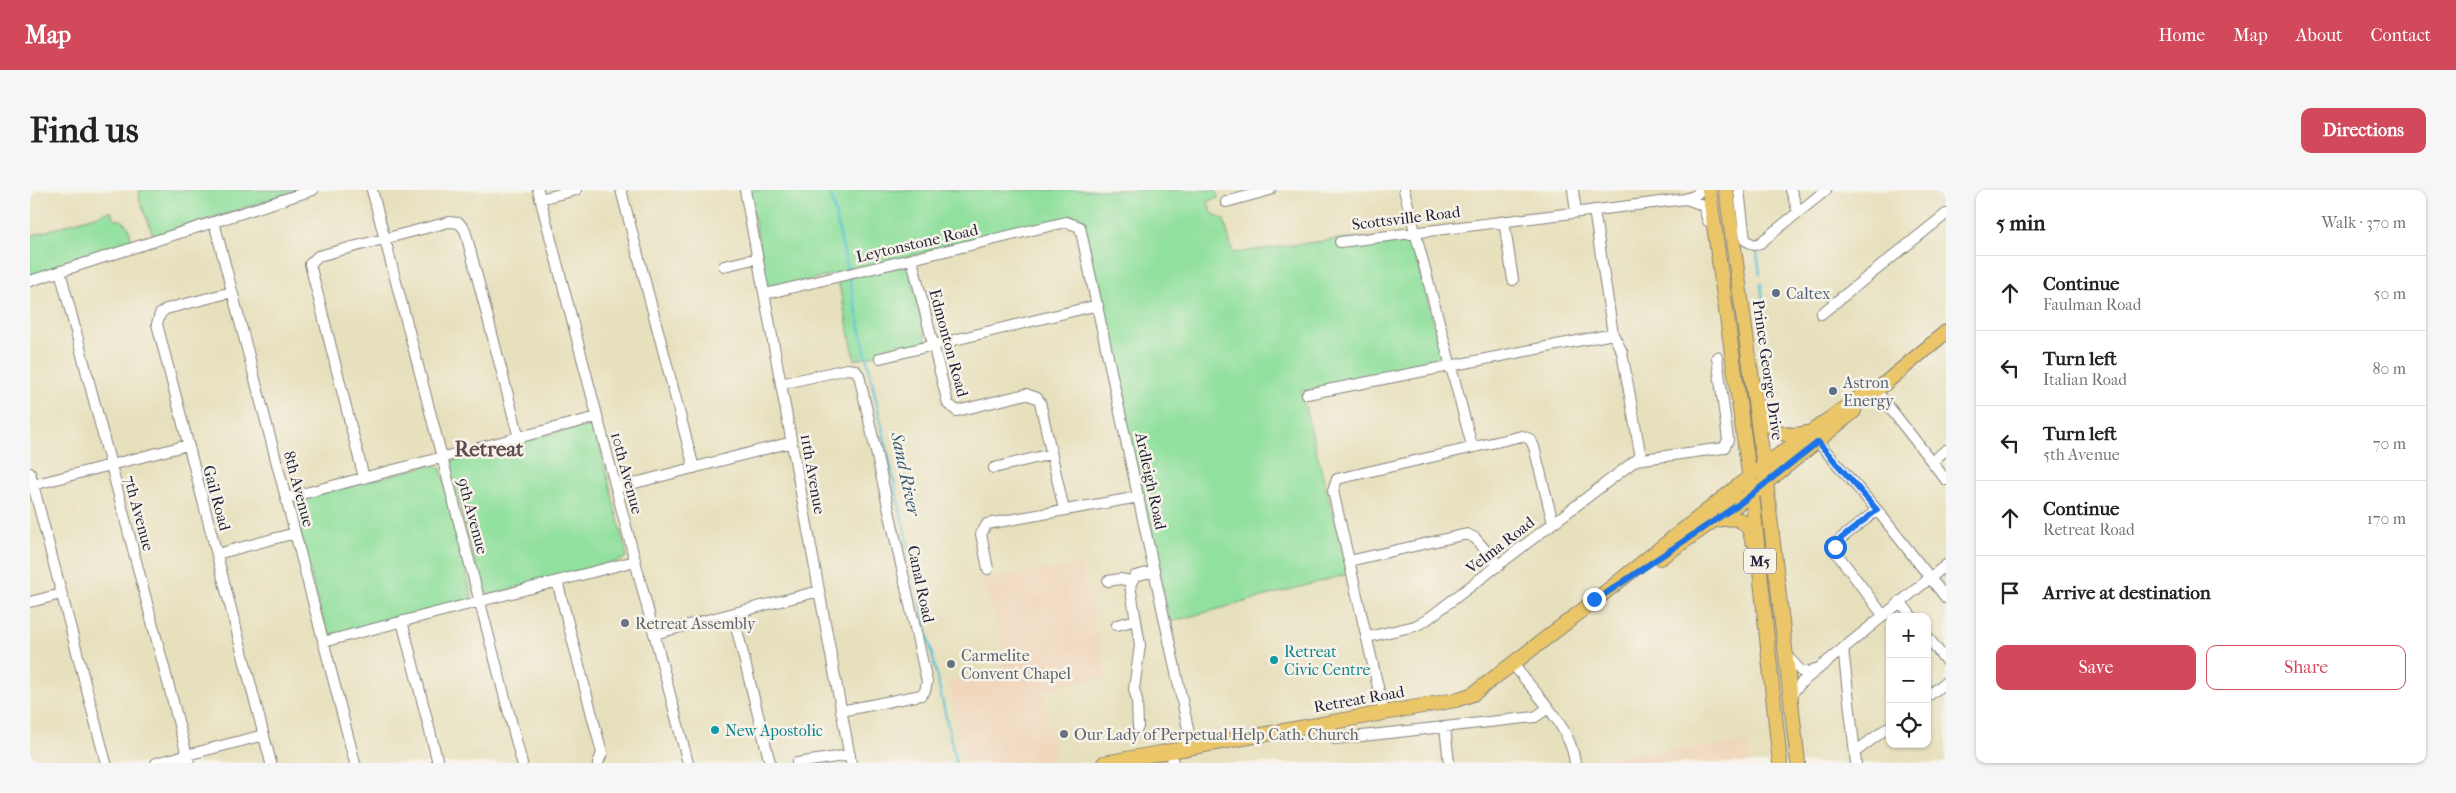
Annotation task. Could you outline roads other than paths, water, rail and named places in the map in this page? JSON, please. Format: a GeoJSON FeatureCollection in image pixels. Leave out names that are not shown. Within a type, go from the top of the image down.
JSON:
{"type":"FeatureCollection","features":[{"type":"Feature","properties":{"kind":"main road","name":"Prince George Drive"},"geometry":{"type":"LineString","coordinates":[[1709,190],[1750,477],[1780,763]]}},
{"type":"Feature","properties":{"kind":"main road","name":"Prince George Drive"},"geometry":{"type":"LineString","coordinates":[[1726,190],[1764,466],[1798,763]]}},
{"type":"Feature","properties":{"kind":"main road"},"geometry":{"type":"LineString","coordinates":[[1750,370],[1757,387],[1764,419],[1770,426],[1775,431],[1789,436],[1814,436],[1863,395],[1875,389],[1946,332]]}},
{"type":"Feature","properties":{"kind":"main road","name":"Retreat Road"},"geometry":{"type":"LineString","coordinates":[[1590,604],[1752,494],[1814,436]]}},
{"type":"Feature","properties":{"kind":"main road","name":"Retreat Road"},"geometry":{"type":"LineString","coordinates":[[1104,763],[1172,757],[1192,747],[1468,696],[1513,664],[1764,466],[1814,436]]}},
{"type":"Feature","properties":{"kind":"main road"},"geometry":{"type":"LineString","coordinates":[[1716,520],[1737,518],[1743,521],[1750,531],[1767,627]]}},
{"type":"Feature","properties":{"kind":"street"},"geometry":{"type":"LineString","coordinates":[[30,281],[313,190]]}},
{"type":"Feature","properties":{"kind":"street","name":"9th Avenue"},"geometry":{"type":"LineString","coordinates":[[372,190],[522,763]]}},
{"type":"Feature","properties":{"kind":"street"},"geometry":{"type":"LineString","coordinates":[[539,195],[576,190]]}},
{"type":"Feature","properties":{"kind":"street"},"geometry":{"type":"LineString","coordinates":[[621,190],[694,468]]}},
{"type":"Feature","properties":{"kind":"street","name":"11th Avenue"},"geometry":{"type":"LineString","coordinates":[[745,190],[850,759]]}},
{"type":"Feature","properties":{"kind":"street"},"geometry":{"type":"LineString","coordinates":[[1226,202],[1270,190]]}},
{"type":"Feature","properties":{"kind":"street"},"geometry":{"type":"LineString","coordinates":[[1404,190],[1472,446]]}},
{"type":"Feature","properties":{"kind":"street"},"geometry":{"type":"LineString","coordinates":[[1573,190],[1576,212]]}},
{"type":"Feature","properties":{"kind":"street","name":"Scottsville Road"},"geometry":{"type":"LineString","coordinates":[[1340,242],[1685,199],[1694,196],[1701,190]]}},
{"type":"Feature","properties":{"kind":"street"},"geometry":{"type":"LineString","coordinates":[[1739,190],[1745,240],[1751,245],[1760,243],[1826,190]]}},
{"type":"Feature","properties":{"kind":"street"},"geometry":{"type":"LineString","coordinates":[[1791,190],[1798,212]]}},
{"type":"Feature","properties":{"kind":"street","name":"10th Avenue"},"geometry":{"type":"LineString","coordinates":[[539,195],[688,763]]}},
{"type":"Feature","properties":{"kind":"street"},"geometry":{"type":"LineString","coordinates":[[1685,199],[1700,203],[1705,208],[1718,251]]}},
{"type":"Feature","properties":{"kind":"street"},"geometry":{"type":"LineString","coordinates":[[1594,210],[1613,334],[1622,352],[1641,458]]}},
{"type":"Feature","properties":{"kind":"street"},"geometry":{"type":"LineString","coordinates":[[1821,314],[1946,214]]}},
{"type":"Feature","properties":{"kind":"street"},"geometry":{"type":"LineString","coordinates":[[364,478],[309,267],[312,260],[318,256],[452,221],[464,227],[519,438]]}},
{"type":"Feature","properties":{"kind":"street"},"geometry":{"type":"LineString","coordinates":[[1504,221],[1513,280]]}},
{"type":"Feature","properties":{"kind":"street","name":"8th Avenue"},"geometry":{"type":"LineString","coordinates":[[214,222],[355,763]]}},
{"type":"Feature","properties":{"kind":"street","name":"Leytonstone Road"},"geometry":{"type":"LineString","coordinates":[[764,294],[1066,222],[1076,224]]}},
{"type":"Feature","properties":{"kind":"street","name":"Ardleigh Road"},"geometry":{"type":"LineString","coordinates":[[1076,224],[1082,230],[1192,747]]}},
{"type":"Feature","properties":{"kind":"street"},"geometry":{"type":"LineString","coordinates":[[724,266],[758,258]]}},
{"type":"Feature","properties":{"kind":"street","name":"Edmonton Road"},"geometry":{"type":"LineString","coordinates":[[912,260],[947,402],[951,408],[961,410],[1026,394],[1035,396],[1040,402],[1064,510]]}},
{"type":"Feature","properties":{"kind":"street","name":"7th Avenue"},"geometry":{"type":"LineString","coordinates":[[60,271],[188,759]]}},
{"type":"Feature","properties":{"kind":"street","name":"Gail Road"},"geometry":{"type":"LineString","coordinates":[[232,292],[166,309],[158,317],[158,328],[271,763]]}},
{"type":"Feature","properties":{"kind":"street"},"geometry":{"type":"LineString","coordinates":[[880,358],[1098,305]]}},
{"type":"Feature","properties":{"kind":"street"},"geometry":{"type":"LineString","coordinates":[[1307,394],[1613,334]]}},
{"type":"Feature","properties":{"kind":"street","name":"Velma Road"},"geometry":{"type":"LineString","coordinates":[[1368,637],[1421,624],[1632,462],[1641,458],[1720,450],[1727,445],[1728,435],[1717,357]]}},
{"type":"Feature","properties":{"kind":"street","name":"Canal Road"},"geometry":{"type":"LineString","coordinates":[[781,384],[847,369],[855,370],[860,377],[928,685],[926,691],[920,695],[841,710]]}},
{"type":"Feature","properties":{"kind":"street"},"geometry":{"type":"LineString","coordinates":[[1875,389],[1946,480]]}},
{"type":"Feature","properties":{"kind":"street"},"geometry":{"type":"LineString","coordinates":[[286,498],[597,417]]}},
{"type":"Feature","properties":{"kind":"street"},"geometry":{"type":"LineString","coordinates":[[1384,713],[1333,491],[1334,484],[1343,477],[1522,436],[1530,439],[1534,447],[1553,523]]}},
{"type":"Feature","properties":{"kind":"street"},"geometry":{"type":"LineString","coordinates":[[1814,436],[1877,510],[1946,598]]}},
{"type":"Feature","properties":{"kind":"street"},"geometry":{"type":"LineString","coordinates":[[616,488],[792,442]]}},
{"type":"Feature","properties":{"kind":"street"},"geometry":{"type":"LineString","coordinates":[[33,485],[188,445]]}},
{"type":"Feature","properties":{"kind":"street"},"geometry":{"type":"LineString","coordinates":[[1932,461],[1946,450]]}},
{"type":"Feature","properties":{"kind":"street"},"geometry":{"type":"LineString","coordinates":[[994,468],[1051,454]]}},
{"type":"Feature","properties":{"kind":"street"},"geometry":{"type":"LineString","coordinates":[[30,474],[106,763]]}},
{"type":"Feature","properties":{"kind":"street"},"geometry":{"type":"LineString","coordinates":[[988,569],[981,534],[984,526],[990,523],[1139,497]]}},
{"type":"Feature","properties":{"kind":"street"},"geometry":{"type":"LineString","coordinates":[[1877,510],[1839,540],[1835,552],[1883,615]]}},
{"type":"Feature","properties":{"kind":"street"},"geometry":{"type":"LineString","coordinates":[[217,554],[295,533]]}},
{"type":"Feature","properties":{"kind":"street"},"geometry":{"type":"LineString","coordinates":[[1349,561],[1467,534],[1475,538],[1498,566]]}},
{"type":"Feature","properties":{"kind":"street"},"geometry":{"type":"LineString","coordinates":[[324,642],[635,561]]}},
{"type":"Feature","properties":{"kind":"street"},"geometry":{"type":"LineString","coordinates":[[1790,700],[1798,686],[1820,666],[1946,564]]}},
{"type":"Feature","properties":{"kind":"street"},"geometry":{"type":"LineString","coordinates":[[1108,581],[1131,581],[1138,575],[1155,571]]}},
{"type":"Feature","properties":{"kind":"street"},"geometry":{"type":"LineString","coordinates":[[558,581],[602,753],[598,763]]}},
{"type":"Feature","properties":{"kind":"street"},"geometry":{"type":"LineString","coordinates":[[1131,581],[1140,645],[1134,689],[1137,700],[1138,727]]}},
{"type":"Feature","properties":{"kind":"street"},"geometry":{"type":"LineString","coordinates":[[654,634],[820,591]]}},
{"type":"Feature","properties":{"kind":"street"},"geometry":{"type":"LineString","coordinates":[[30,602],[61,594]]}},
{"type":"Feature","properties":{"kind":"street"},"geometry":{"type":"LineString","coordinates":[[1900,601],[1909,613]]}},
{"type":"Feature","properties":{"kind":"street"},"geometry":{"type":"LineString","coordinates":[[733,614],[770,763]]}},
{"type":"Feature","properties":{"kind":"street"},"geometry":{"type":"LineString","coordinates":[[1117,625],[1136,620]]}},
{"type":"Feature","properties":{"kind":"street"},"geometry":{"type":"LineString","coordinates":[[402,621],[438,763]]}},
{"type":"Feature","properties":{"kind":"street"},"geometry":{"type":"LineString","coordinates":[[1931,641],[1946,661]]}},
{"type":"Feature","properties":{"kind":"street"},"geometry":{"type":"LineString","coordinates":[[1843,648],[1856,758]]}},
{"type":"Feature","properties":{"kind":"street"},"geometry":{"type":"LineString","coordinates":[[1785,653],[1801,671],[1808,672],[1820,666]]}},
{"type":"Feature","properties":{"kind":"street"},"geometry":{"type":"LineString","coordinates":[[1513,664],[1567,734],[1573,749],[1574,763]]}},
{"type":"Feature","properties":{"kind":"street"},"geometry":{"type":"LineString","coordinates":[[1931,694],[1946,682]]}},
{"type":"Feature","properties":{"kind":"street"},"geometry":{"type":"LineString","coordinates":[[1335,739],[1535,717],[1547,709]]}},
{"type":"Feature","properties":{"kind":"street"},"geometry":{"type":"LineString","coordinates":[[1445,727],[1448,763]]}},
{"type":"Feature","properties":{"kind":"street"},"geometry":{"type":"LineString","coordinates":[[1856,758],[1886,730]]}},
{"type":"Feature","properties":{"kind":"street"},"geometry":{"type":"LineString","coordinates":[[156,763],[188,759],[264,734]]}},
{"type":"Feature","properties":{"kind":"street"},"geometry":{"type":"LineString","coordinates":[[797,763],[850,759]]}},
{"type":"Feature","properties":{"kind":"waterway","name":"Sand River"},"geometry":{"type":"LineString","coordinates":[[830,190],[848,272]]}},
{"type":"Feature","properties":{"kind":"waterway"},"geometry":{"type":"LineString","coordinates":[[1757,253],[1760,273]]}},
{"type":"Feature","properties":{"kind":"waterway","name":"Sand River"},"geometry":{"type":"LineString","coordinates":[[849,277],[956,763]]}},
{"type":"Feature","properties":{"kind":"waterway"},"geometry":{"type":"LineString","coordinates":[[1761,284],[1764,311]]}},
{"type":"Feature","properties":{"kind":"place","name":"Caltex"},"geometry":{"type":"Point","coordinates":[1776,293]}},
{"type":"Feature","properties":{"kind":"place","name":"Astron Energy"},"geometry":{"type":"Point","coordinates":[1833,391]}},
{"type":"Feature","properties":{"kind":"place","name":"Retreat Assembly"},"geometry":{"type":"Point","coordinates":[625,623]}},
{"type":"Feature","properties":{"kind":"place","name":"Retreat Civic Centre"},"geometry":{"type":"Point","coordinates":[1274,660]}},
{"type":"Feature","properties":{"kind":"place","name":"Carmelite Convent Chapel"},"geometry":{"type":"Point","coordinates":[951,664]}},
{"type":"Feature","properties":{"kind":"place","name":"New Apostolic"},"geometry":{"type":"Point","coordinates":[715,730]}},
{"type":"Feature","properties":{"kind":"place","name":"Our Lady of Perpetual Help Cath. Church"},"geometry":{"type":"Point","coordinates":[1064,734]}},
{"type":"Feature","properties":{"kind":"district","name":"Retreat"},"geometry":{"type":"Point","coordinates":[489,449]}}]}
